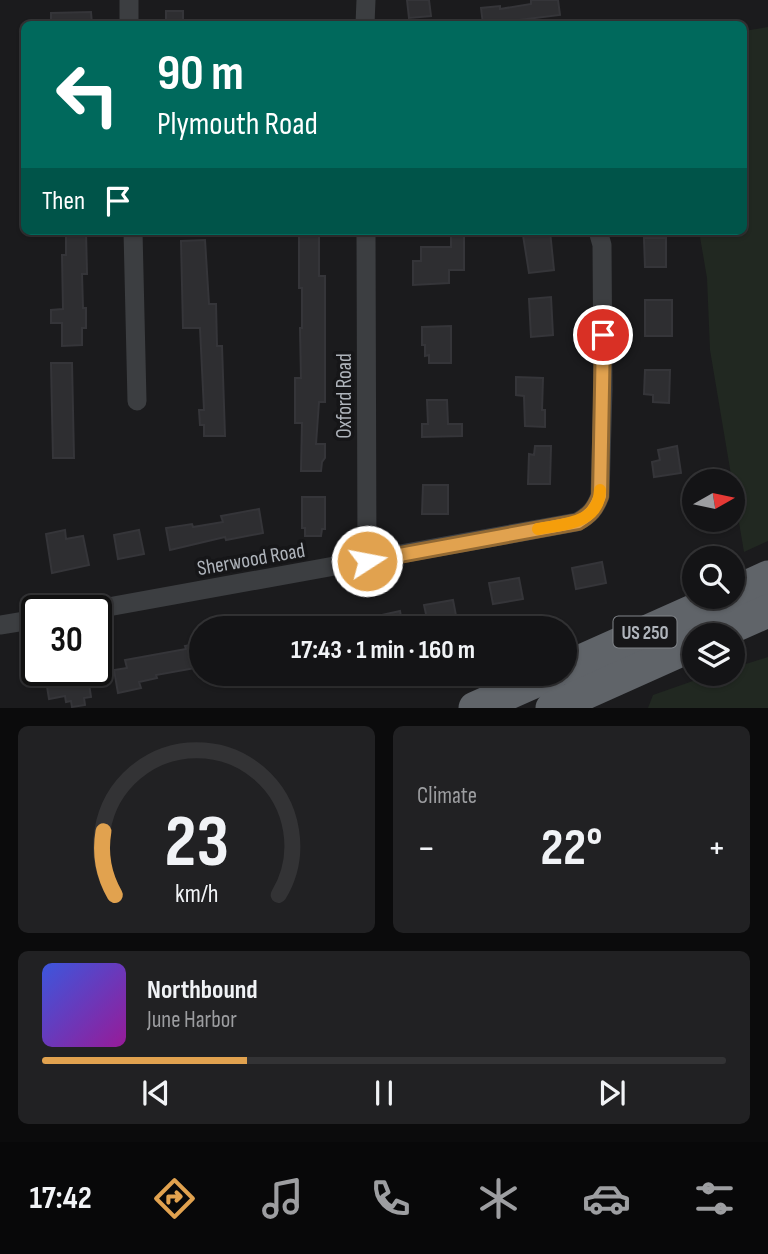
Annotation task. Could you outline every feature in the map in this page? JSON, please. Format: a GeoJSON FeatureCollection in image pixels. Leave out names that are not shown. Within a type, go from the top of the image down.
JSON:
{"type":"FeatureCollection","features":[{"type":"Feature","properties":{"kind":"highway"},"geometry":{"type":"LineString","coordinates":[[745,588],[768,577]]}},
{"type":"Feature","properties":{"kind":"highway","name":"US 250"},"geometry":{"type":"LineString","coordinates":[[577,663],[697,609]]}},
{"type":"Feature","properties":{"kind":"highway"},"geometry":{"type":"LineString","coordinates":[[741,623],[768,611]]}},
{"type":"Feature","properties":{"kind":"highway","name":"US 250"},"geometry":{"type":"LineString","coordinates":[[552,708],[682,650]]}},
{"type":"Feature","properties":{"kind":"highway"},"geometry":{"type":"LineString","coordinates":[[570,708],[653,663]]}},
{"type":"Feature","properties":{"kind":"highway"},"geometry":{"type":"LineString","coordinates":[[475,708],[525,686]]}},
{"type":"Feature","properties":{"kind":"street"},"geometry":{"type":"LineString","coordinates":[[129,0],[130,21]]}},
{"type":"Feature","properties":{"kind":"street"},"geometry":{"type":"LineString","coordinates":[[365,21],[366,0]]}},
{"type":"Feature","properties":{"kind":"street"},"geometry":{"type":"LineString","coordinates":[[133,235],[137,401]]}},
{"type":"Feature","properties":{"kind":"street","name":"Oxford Road"},"geometry":{"type":"LineString","coordinates":[[366,235],[367,561]]}},
{"type":"Feature","properties":{"kind":"street","name":"Sherwood Road"},"geometry":{"type":"LineString","coordinates":[[112,606],[578,522],[588,516],[596,507],[600,496],[603,389],[602,245],[599,235]]}},
{"type":"Feature","properties":{"kind":"street"},"geometry":{"type":"LineString","coordinates":[[0,625],[21,622]]}},
{"type":"Feature","properties":{"kind":"shaded area"},"geometry":{"type":"Polygon","coordinates":[[[768,27],[768,541],[745,552],[741,532],[746,532],[746,469],[730,469],[710,350],[707,278],[700,235],[747,235],[747,30],[768,27]]]}},
{"type":"Feature","properties":{"kind":"shaded area"},"geometry":{"type":"Polygon","coordinates":[[[768,657],[768,708],[648,708],[653,695],[682,685],[745,686],[745,664],[768,657]]]}},
{"type":"Feature","properties":{"kind":"building"},"geometry":{"type":"Polygon","coordinates":[[[407,0],[429,0],[431,16],[409,18],[407,0]]]}},
{"type":"Feature","properties":{"kind":"building"},"geometry":{"type":"Polygon","coordinates":[[[531,0],[558,0],[560,15],[511,21],[483,21],[481,8],[500,6],[500,9],[531,4],[531,0]]]}},
{"type":"Feature","properties":{"kind":"building"},"geometry":{"type":"Polygon","coordinates":[[[166,11],[183,11],[183,21],[166,21],[166,11]]]}},
{"type":"Feature","properties":{"kind":"building"},"geometry":{"type":"Polygon","coordinates":[[[91,12],[92,21],[51,21],[51,13],[91,12]]]}},
{"type":"Feature","properties":{"kind":"building"},"geometry":{"type":"Polygon","coordinates":[[[66,235],[86,235],[87,274],[82,274],[86,328],[82,328],[82,345],[62,346],[62,323],[51,323],[51,310],[63,309],[62,255],[66,255],[66,235]]]}},
{"type":"Feature","properties":{"kind":"building"},"geometry":{"type":"Polygon","coordinates":[[[299,235],[319,235],[319,276],[325,276],[325,402],[319,402],[316,444],[325,444],[321,471],[301,471],[302,423],[295,423],[295,378],[301,378],[302,288],[299,288],[299,235]]]}},
{"type":"Feature","properties":{"kind":"building"},"geometry":{"type":"Polygon","coordinates":[[[451,235],[464,235],[464,270],[449,270],[449,283],[413,285],[413,261],[421,261],[421,247],[451,247],[451,235]]]}},
{"type":"Feature","properties":{"kind":"building"},"geometry":{"type":"Polygon","coordinates":[[[523,235],[550,235],[554,270],[529,273],[523,235]]]}},
{"type":"Feature","properties":{"kind":"building"},"geometry":{"type":"Polygon","coordinates":[[[644,238],[666,238],[666,267],[645,267],[644,238]]]}},
{"type":"Feature","properties":{"kind":"building"},"geometry":{"type":"Polygon","coordinates":[[[205,240],[209,304],[216,304],[217,346],[222,346],[225,436],[204,436],[199,410],[204,410],[200,328],[183,328],[181,241],[205,240]]]}},
{"type":"Feature","properties":{"kind":"building"},"geometry":{"type":"Polygon","coordinates":[[[551,297],[553,335],[531,337],[529,299],[551,297]]]}},
{"type":"Feature","properties":{"kind":"building"},"geometry":{"type":"Polygon","coordinates":[[[645,300],[672,300],[672,336],[645,336],[645,300]]]}},
{"type":"Feature","properties":{"kind":"building"},"geometry":{"type":"Polygon","coordinates":[[[451,326],[451,363],[429,363],[429,355],[425,356],[425,345],[422,345],[422,327],[451,326]]]}},
{"type":"Feature","properties":{"kind":"building"},"geometry":{"type":"Polygon","coordinates":[[[51,363],[72,363],[74,458],[53,458],[51,363]]]}},
{"type":"Feature","properties":{"kind":"building"},"geometry":{"type":"Polygon","coordinates":[[[645,370],[670,370],[669,403],[653,402],[653,395],[644,394],[645,370]]]}},
{"type":"Feature","properties":{"kind":"building"},"geometry":{"type":"Polygon","coordinates":[[[516,377],[543,378],[542,410],[545,410],[545,427],[525,426],[524,396],[516,395],[516,377]]]}},
{"type":"Feature","properties":{"kind":"building"},"geometry":{"type":"Polygon","coordinates":[[[427,400],[447,400],[448,424],[462,424],[462,436],[422,437],[422,424],[428,424],[427,400]]]}},
{"type":"Feature","properties":{"kind":"building"},"geometry":{"type":"Polygon","coordinates":[[[535,446],[551,446],[550,484],[528,484],[529,454],[534,455],[535,446]]]}},
{"type":"Feature","properties":{"kind":"building"},"geometry":{"type":"Polygon","coordinates":[[[677,446],[681,473],[654,477],[652,462],[660,460],[658,450],[677,446]]]}},
{"type":"Feature","properties":{"kind":"building"},"geometry":{"type":"Polygon","coordinates":[[[423,485],[448,485],[448,514],[422,514],[423,485]]]}},
{"type":"Feature","properties":{"kind":"building"},"geometry":{"type":"Polygon","coordinates":[[[302,497],[325,497],[325,529],[322,529],[321,536],[305,536],[305,528],[302,528],[302,497]]]}},
{"type":"Feature","properties":{"kind":"building"},"geometry":{"type":"Polygon","coordinates":[[[259,509],[263,533],[226,540],[225,537],[170,550],[166,528],[223,522],[221,516],[259,509]]]}},
{"type":"Feature","properties":{"kind":"building"},"geometry":{"type":"Polygon","coordinates":[[[65,530],[66,539],[83,536],[89,565],[52,573],[46,534],[65,530]]]}},
{"type":"Feature","properties":{"kind":"building"},"geometry":{"type":"Polygon","coordinates":[[[139,530],[144,554],[118,559],[114,535],[139,530]]]}},
{"type":"Feature","properties":{"kind":"building"},"geometry":{"type":"Polygon","coordinates":[[[602,562],[606,583],[576,589],[572,568],[602,562]]]}},
{"type":"Feature","properties":{"kind":"building"},"geometry":{"type":"Polygon","coordinates":[[[519,578],[523,599],[493,604],[489,583],[519,578]]]}},
{"type":"Feature","properties":{"kind":"building"},"geometry":{"type":"Polygon","coordinates":[[[453,600],[456,616],[426,616],[424,605],[453,600]]]}},
{"type":"Feature","properties":{"kind":"building"},"geometry":{"type":"Polygon","coordinates":[[[400,611],[401,616],[377,616],[400,611]]]}},
{"type":"Feature","properties":{"kind":"building"},"geometry":{"type":"Polygon","coordinates":[[[189,645],[189,669],[156,675],[157,678],[139,682],[141,688],[118,693],[114,670],[127,668],[125,660],[186,649],[185,646],[189,645]]]}},
{"type":"Feature","properties":{"kind":"building"},"geometry":{"type":"Polygon","coordinates":[[[47,686],[89,686],[91,697],[84,698],[85,705],[72,707],[71,701],[66,702],[65,696],[49,699],[47,686]]]}},
{"type":"Feature","properties":{"kind":"slow traffic"},"geometry":{"type":"LineString","coordinates":[[538,529],[578,522],[588,516],[596,507],[600,490]]}},
{"type":"Feature","properties":{"kind":"route"},"geometry":{"type":"LineString","coordinates":[[367,561],[578,522],[588,516],[596,507],[600,496],[603,335]]}}]}
